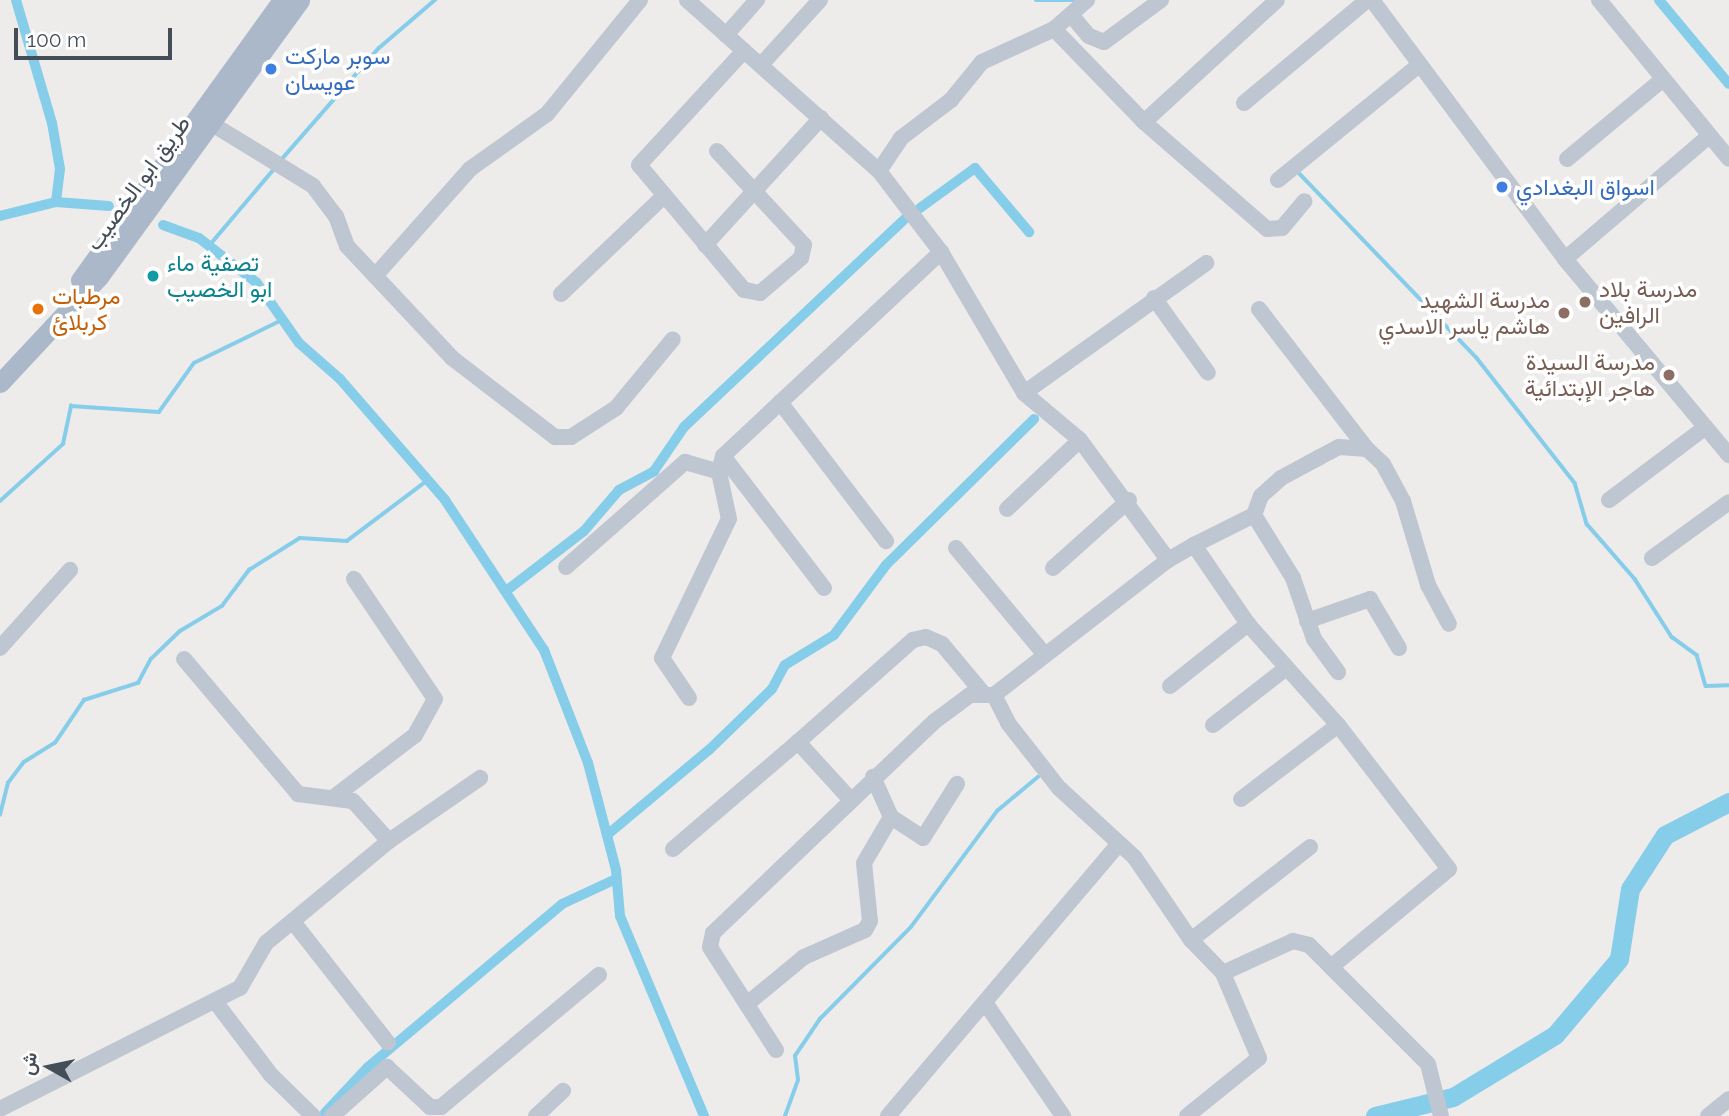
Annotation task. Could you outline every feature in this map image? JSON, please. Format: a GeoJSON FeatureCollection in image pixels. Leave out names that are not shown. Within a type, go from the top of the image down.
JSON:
{"type":"FeatureCollection","features":[{"type":"Feature","properties":{"kind":"main road","name":"طريق ابو الخصيب"},"geometry":{"type":"LineString","coordinates":[[0,383],[82,298],[212,124],[256,54],[282,0]]}},
{"type":"Feature","properties":{"kind":"main road","name":"طريق ابو الخصيب"},"geometry":{"type":"LineString","coordinates":[[0,366],[71,291],[300,0]]}},
{"type":"Feature","properties":{"kind":"street"},"geometry":{"type":"LineString","coordinates":[[375,276],[470,169],[547,114],[640,0]]}},
{"type":"Feature","properties":{"kind":"street"},"geometry":{"type":"LineString","coordinates":[[687,0],[878,171],[941,252],[1024,393],[1080,440],[1129,500],[1168,560]]}},
{"type":"Feature","properties":{"kind":"street"},"geometry":{"type":"LineString","coordinates":[[726,35],[757,0]]}},
{"type":"Feature","properties":{"kind":"street"},"geometry":{"type":"LineString","coordinates":[[761,65],[820,0]]}},
{"type":"Feature","properties":{"kind":"street"},"geometry":{"type":"LineString","coordinates":[[878,171],[901,138],[951,100],[982,62],[1054,29],[1072,16],[1087,0]]}},
{"type":"Feature","properties":{"kind":"street"},"geometry":{"type":"LineString","coordinates":[[1072,16],[1089,36],[1104,42],[1161,0]]}},
{"type":"Feature","properties":{"kind":"street"},"geometry":{"type":"LineString","coordinates":[[1144,122],[1277,0]]}},
{"type":"Feature","properties":{"kind":"street"},"geometry":{"type":"LineString","coordinates":[[1244,103],[1367,0]]}},
{"type":"Feature","properties":{"kind":"street"},"geometry":{"type":"LineString","coordinates":[[1373,0],[1418,66],[1565,259],[1729,455]]}},
{"type":"Feature","properties":{"kind":"street"},"geometry":{"type":"LineString","coordinates":[[1599,0],[1729,159]]}},
{"type":"Feature","properties":{"kind":"street"},"geometry":{"type":"LineString","coordinates":[[1054,29],[1144,122],[1267,229],[1282,228],[1305,201]]}},
{"type":"Feature","properties":{"kind":"street"},"geometry":{"type":"LineString","coordinates":[[717,151],[754,194],[801,240],[801,258],[771,286],[751,293],[640,170],[640,159],[744,51]]}},
{"type":"Feature","properties":{"kind":"street"},"geometry":{"type":"LineString","coordinates":[[1278,180],[1418,66]]}},
{"type":"Feature","properties":{"kind":"street"},"geometry":{"type":"LineString","coordinates":[[1567,159],[1663,79]]}},
{"type":"Feature","properties":{"kind":"street"},"geometry":{"type":"LineString","coordinates":[[705,245],[821,118]]}},
{"type":"Feature","properties":{"kind":"street"},"geometry":{"type":"LineString","coordinates":[[212,124],[267,160],[289,167],[336,215],[347,246],[452,358],[555,437],[571,437],[616,408],[673,340]]}},
{"type":"Feature","properties":{"kind":"street"},"geometry":{"type":"LineString","coordinates":[[1565,259],[1709,136]]}},
{"type":"Feature","properties":{"kind":"street"},"geometry":{"type":"LineString","coordinates":[[561,294],[663,197]]}},
{"type":"Feature","properties":{"kind":"street"},"geometry":{"type":"LineString","coordinates":[[721,464],[780,402],[941,252]]}},
{"type":"Feature","properties":{"kind":"street"},"geometry":{"type":"LineString","coordinates":[[1024,393],[1206,263]]}},
{"type":"Feature","properties":{"kind":"street"},"geometry":{"type":"LineString","coordinates":[[1154,298],[1208,373]]}},
{"type":"Feature","properties":{"kind":"street"},"geometry":{"type":"LineString","coordinates":[[1259,309],[1367,449],[1383,464],[1403,502],[1429,585],[1449,624]]}},
{"type":"Feature","properties":{"kind":"street"},"geometry":{"type":"LineString","coordinates":[[780,402],[886,541]]}},
{"type":"Feature","properties":{"kind":"street"},"geometry":{"type":"LineString","coordinates":[[1609,500],[1706,427]]}},
{"type":"Feature","properties":{"kind":"street"},"geometry":{"type":"LineString","coordinates":[[1007,509],[1080,440]]}},
{"type":"Feature","properties":{"kind":"street"},"geometry":{"type":"LineString","coordinates":[[776,1050],[709,939],[819,837],[849,798],[954,707],[988,694],[1045,655],[1168,560],[1254,515],[1262,496],[1281,478],[1339,447],[1367,449]]}},
{"type":"Feature","properties":{"kind":"street"},"geometry":{"type":"LineString","coordinates":[[566,567],[678,466],[692,463],[721,464],[824,588]]}},
{"type":"Feature","properties":{"kind":"street"},"geometry":{"type":"LineString","coordinates":[[689,698],[662,658],[729,519],[721,464]]}},
{"type":"Feature","properties":{"kind":"street"},"geometry":{"type":"LineString","coordinates":[[1053,568],[1129,500]]}},
{"type":"Feature","properties":{"kind":"street"},"geometry":{"type":"LineString","coordinates":[[1652,558],[1729,502]]}},
{"type":"Feature","properties":{"kind":"street"},"geometry":{"type":"LineString","coordinates":[[1254,515],[1293,578],[1307,621],[1338,672]]}},
{"type":"Feature","properties":{"kind":"street"},"geometry":{"type":"LineString","coordinates":[[1194,545],[1248,624],[1285,669],[1338,724],[1448,869],[1331,967]]}},
{"type":"Feature","properties":{"kind":"street"},"geometry":{"type":"LineString","coordinates":[[956,548],[1045,655]]}},
{"type":"Feature","properties":{"kind":"street"},"geometry":{"type":"LineString","coordinates":[[0,648],[70,570]]}},
{"type":"Feature","properties":{"kind":"street"},"geometry":{"type":"LineString","coordinates":[[334,797],[415,735],[435,699],[354,579]]}},
{"type":"Feature","properties":{"kind":"street"},"geometry":{"type":"LineString","coordinates":[[1307,621],[1370,600],[1399,648]]}},
{"type":"Feature","properties":{"kind":"street"},"geometry":{"type":"LineString","coordinates":[[1170,686],[1248,624]]}},
{"type":"Feature","properties":{"kind":"street"},"geometry":{"type":"LineString","coordinates":[[673,849],[798,743],[913,640],[926,637],[942,644],[977,678],[1059,788],[1117,846],[1135,858],[1191,940],[1223,973],[1259,1058],[1187,1116]]}},
{"type":"Feature","properties":{"kind":"street"},"geometry":{"type":"LineString","coordinates":[[184,659],[298,794],[353,801],[389,841]]}},
{"type":"Feature","properties":{"kind":"street"},"geometry":{"type":"LineString","coordinates":[[1213,725],[1285,669]]}},
{"type":"Feature","properties":{"kind":"street"},"geometry":{"type":"LineString","coordinates":[[1241,799],[1338,724]]}},
{"type":"Feature","properties":{"kind":"street"},"geometry":{"type":"LineString","coordinates":[[798,743],[849,798]]}},
{"type":"Feature","properties":{"kind":"street"},"geometry":{"type":"LineString","coordinates":[[873,777],[891,817],[912,837],[923,838],[957,784]]}},
{"type":"Feature","properties":{"kind":"street"},"geometry":{"type":"LineString","coordinates":[[0,1109],[217,1004],[240,988],[266,943],[294,923],[389,841],[480,778]]}},
{"type":"Feature","properties":{"kind":"street"},"geometry":{"type":"LineString","coordinates":[[747,1004],[804,957],[865,930],[870,913],[864,863],[891,817]]}},
{"type":"Feature","properties":{"kind":"street"},"geometry":{"type":"LineString","coordinates":[[888,1116],[986,1004],[1117,846]]}},
{"type":"Feature","properties":{"kind":"street"},"geometry":{"type":"LineString","coordinates":[[1191,940],[1310,848]]}},
{"type":"Feature","properties":{"kind":"street"},"geometry":{"type":"LineString","coordinates":[[294,923],[387,1044]]}},
{"type":"Feature","properties":{"kind":"street"},"geometry":{"type":"LineString","coordinates":[[1223,973],[1293,941],[1309,945],[1428,1064],[1441,1116]]}},
{"type":"Feature","properties":{"kind":"street"},"geometry":{"type":"LineString","coordinates":[[332,1116],[387,1067],[430,1107],[441,1107],[599,975]]}},
{"type":"Feature","properties":{"kind":"street"},"geometry":{"type":"LineString","coordinates":[[217,1004],[271,1075],[313,1116]]}},
{"type":"Feature","properties":{"kind":"street"},"geometry":{"type":"LineString","coordinates":[[986,1004],[1063,1116]]}},
{"type":"Feature","properties":{"kind":"street"},"geometry":{"type":"LineString","coordinates":[[536,1116],[563,1091]]}},
{"type":"Feature","properties":{"kind":"street"},"geometry":{"type":"LineString","coordinates":[[1708,1116],[1729,1099]]}},
{"type":"Feature","properties":{"kind":"waterway"},"geometry":{"type":"LineString","coordinates":[[16,0],[52,123],[60,169],[56,202]]}},
{"type":"Feature","properties":{"kind":"waterway"},"geometry":{"type":"LineString","coordinates":[[282,159],[379,48],[435,0]]}},
{"type":"Feature","properties":{"kind":"waterway"},"geometry":{"type":"LineString","coordinates":[[1036,0],[1073,0]]}},
{"type":"Feature","properties":{"kind":"waterway"},"geometry":{"type":"LineString","coordinates":[[1659,0],[1729,84]]}},
{"type":"Feature","properties":{"kind":"waterway"},"geometry":{"type":"LineString","coordinates":[[209,246],[275,168]]}},
{"type":"Feature","properties":{"kind":"waterway"},"geometry":{"type":"LineString","coordinates":[[920,208],[975,168],[1029,232]]}},
{"type":"Feature","properties":{"kind":"waterway"},"geometry":{"type":"LineString","coordinates":[[1300,174],[1477,358],[1575,483],[1587,524],[1635,579],[1672,637],[1697,655],[1706,686],[1729,685]]}},
{"type":"Feature","properties":{"kind":"waterway"},"geometry":{"type":"LineString","coordinates":[[0,216],[56,202],[109,206]]}},
{"type":"Feature","properties":{"kind":"waterway"},"geometry":{"type":"LineString","coordinates":[[506,591],[584,531],[619,490],[654,471],[684,427],[906,218]]}},
{"type":"Feature","properties":{"kind":"waterway"},"geometry":{"type":"LineString","coordinates":[[163,225],[199,238],[257,283],[299,343],[340,379],[445,500],[544,650],[588,763],[616,870],[620,916],[704,1116]]}},
{"type":"Feature","properties":{"kind":"waterway"},"geometry":{"type":"LineString","coordinates":[[0,501],[63,444],[71,406],[159,412],[194,363],[282,320]]}},
{"type":"Feature","properties":{"kind":"waterway"},"geometry":{"type":"LineString","coordinates":[[607,835],[710,749],[772,689],[785,665],[834,635],[886,565],[1034,419]]}},
{"type":"Feature","properties":{"kind":"waterway"},"geometry":{"type":"LineString","coordinates":[[0,815],[8,783],[24,762],[55,743],[84,700],[138,683],[151,659],[180,631],[222,606],[249,570],[300,538],[347,541],[428,480]]}},
{"type":"Feature","properties":{"kind":"waterway"},"geometry":{"type":"LineString","coordinates":[[785,1116],[798,1080],[795,1056],[820,1019],[911,927],[997,811],[1038,777]]}},
{"type":"Feature","properties":{"kind":"waterway"},"geometry":{"type":"LineString","coordinates":[[1375,1116],[1453,1097],[1555,1035],[1619,959],[1630,889],[1665,835],[1729,802]]}},
{"type":"Feature","properties":{"kind":"waterway"},"geometry":{"type":"LineString","coordinates":[[325,1113],[368,1067],[562,904],[616,879]]}},
{"type":"Feature","properties":{"kind":"place","name":"سوبر ماركت عويسان"},"geometry":{"type":"Point","coordinates":[271,69]}},
{"type":"Feature","properties":{"kind":"place","name":"اسواق البغدادي"},"geometry":{"type":"Point","coordinates":[1502,187]}},
{"type":"Feature","properties":{"kind":"place","name":"تصفية ماء ابو الخصيب"},"geometry":{"type":"Point","coordinates":[153,276]}},
{"type":"Feature","properties":{"kind":"place","name":"مدرسة بلاد الرافين"},"geometry":{"type":"Point","coordinates":[1585,302]}},
{"type":"Feature","properties":{"kind":"place","name":"مرطبات كربلائ"},"geometry":{"type":"Point","coordinates":[38,309]}},
{"type":"Feature","properties":{"kind":"place","name":"مدرسة الشهيد هاشم ياسر الاسدي"},"geometry":{"type":"Point","coordinates":[1564,313]}},
{"type":"Feature","properties":{"kind":"place","name":"مدرسة السيدة هاجر الإبتدائية"},"geometry":{"type":"Point","coordinates":[1669,375]}}]}
